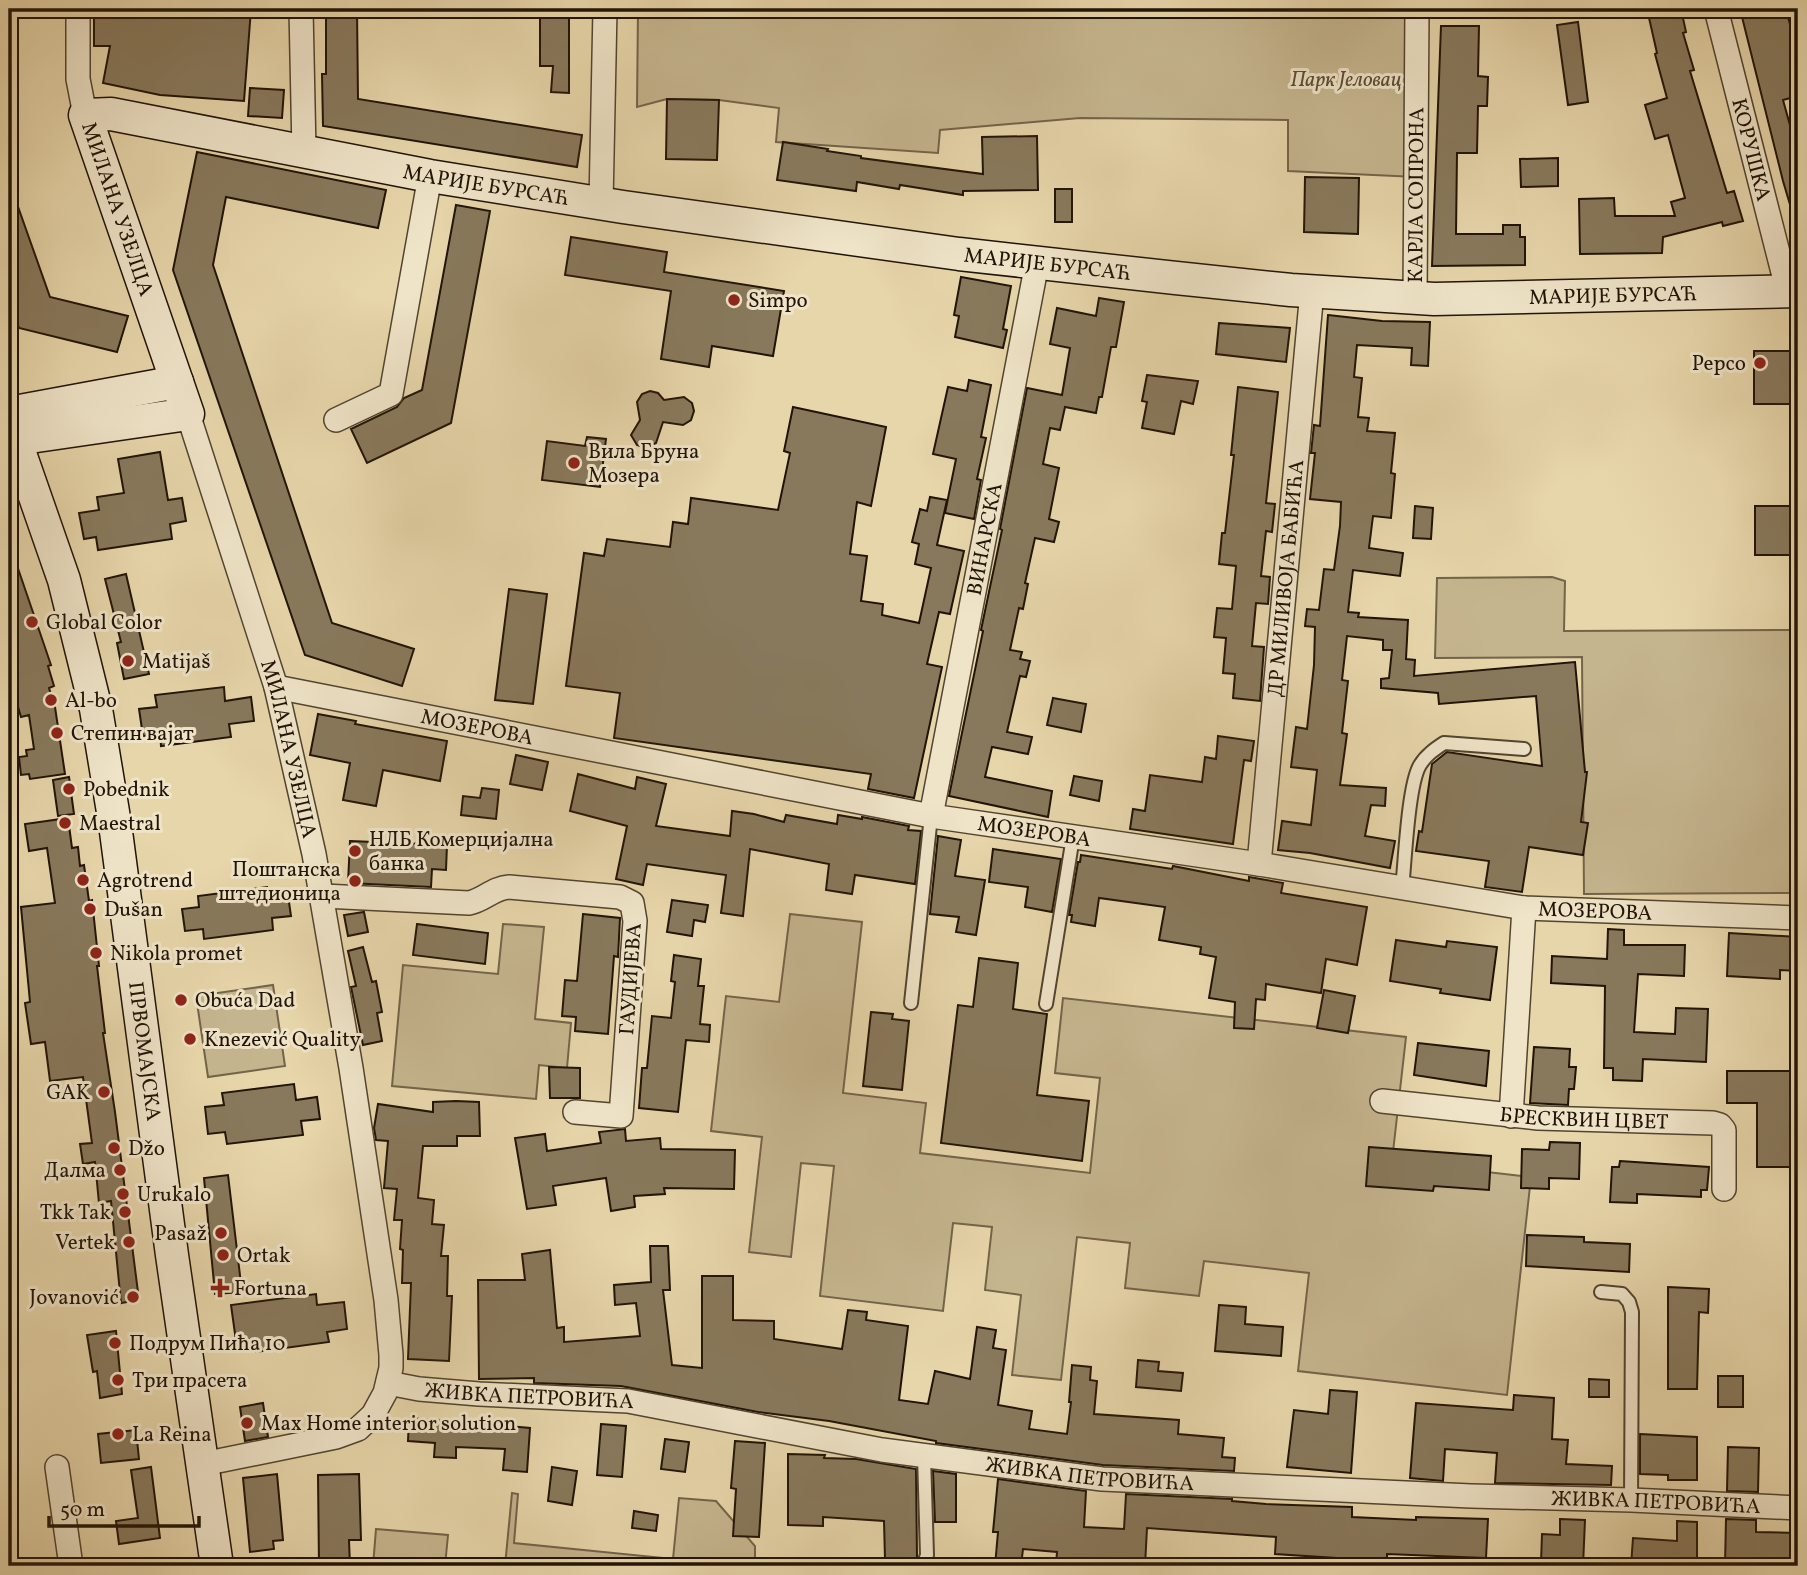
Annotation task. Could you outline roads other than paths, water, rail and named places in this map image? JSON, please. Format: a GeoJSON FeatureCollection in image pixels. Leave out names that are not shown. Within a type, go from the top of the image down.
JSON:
{"type":"FeatureCollection","features":[{"type":"Feature","properties":{"kind":"street","name":"МИЛАНА УЗЕЛЦА"},"geometry":{"type":"LineString","coordinates":[[78,9],[78,79],[85,115],[188,414],[276,687],[323,896],[386,1300],[391,1355],[388,1383],[373,1415],[358,1429],[306,1444],[203,1464]]}},
{"type":"Feature","properties":{"kind":"street"},"geometry":{"type":"LineString","coordinates":[[301,9],[304,152]]}},
{"type":"Feature","properties":{"kind":"street"},"geometry":{"type":"LineString","coordinates":[[601,203],[605,9]]}},
{"type":"Feature","properties":{"kind":"street","name":"КАРЛА СОПРОНА"},"geometry":{"type":"LineString","coordinates":[[1415,298],[1417,9]]}},
{"type":"Feature","properties":{"kind":"street","name":"КОРУШКА"},"geometry":{"type":"LineString","coordinates":[[1716,9],[1793,292]]}},
{"type":"Feature","properties":{"kind":"street","name":"МАРИЈЕ БУРСАЋ"},"geometry":{"type":"LineString","coordinates":[[85,115],[111,114],[430,176],[601,203],[1037,264],[1312,291],[1415,298],[1793,292]]}},
{"type":"Feature","properties":{"kind":"street"},"geometry":{"type":"LineString","coordinates":[[336,420],[391,394],[430,176]]}},
{"type":"Feature","properties":{"kind":"street","name":"ВИНАРСКА"},"geometry":{"type":"LineString","coordinates":[[932,816],[1037,264]]}},
{"type":"Feature","properties":{"kind":"street","name":"ДР МИЛИВОЈА БАБИЋА"},"geometry":{"type":"LineString","coordinates":[[1259,864],[1312,291]]}},
{"type":"Feature","properties":{"kind":"street"},"geometry":{"type":"LineString","coordinates":[[10,429],[177,382]]}},
{"type":"Feature","properties":{"kind":"street"},"geometry":{"type":"LineString","coordinates":[[10,429],[188,414]]}},
{"type":"Feature","properties":{"kind":"street","name":"ПРВОМАЈСКА"},"geometry":{"type":"LineString","coordinates":[[10,429],[64,580],[96,709],[115,824],[217,1566]]}},
{"type":"Feature","properties":{"kind":"street","name":"МОЗЕРОВА"},"geometry":{"type":"LineString","coordinates":[[276,687],[932,816],[1259,864],[1524,908],[1798,918]]}},
{"type":"Feature","properties":{"kind":"street","name":"ГАУДИЈЕВА"},"geometry":{"type":"LineString","coordinates":[[323,896],[469,903],[492,890],[509,887],[620,897],[632,903],[635,921],[621,1116],[575,1112]]}},
{"type":"Feature","properties":{"kind":"street"},"geometry":{"type":"LineString","coordinates":[[1511,1116],[1524,908]]}},
{"type":"Feature","properties":{"kind":"street","name":"БРЕСКВИН ЦВЕТ"},"geometry":{"type":"LineString","coordinates":[[1382,1101],[1511,1116],[1720,1125],[1724,1130],[1724,1189]]}},
{"type":"Feature","properties":{"kind":"street","name":"ЖИВКА ПЕТРОВИЋА"},"geometry":{"type":"LineString","coordinates":[[388,1383],[419,1389],[479,1394],[628,1401],[924,1456],[1102,1479],[1798,1508]]}},
{"type":"Feature","properties":{"kind":"street"},"geometry":{"type":"LineString","coordinates":[[57,1467],[71,1566]]}},
{"type":"Feature","properties":{"kind":"lane"},"geometry":{"type":"LineString","coordinates":[[1402,888],[1413,785],[1419,765],[1430,752],[1444,743],[1524,750]]}},
{"type":"Feature","properties":{"kind":"lane"},"geometry":{"type":"LineString","coordinates":[[911,1003],[932,816]]}},
{"type":"Feature","properties":{"kind":"lane"},"geometry":{"type":"LineString","coordinates":[[1046,1004],[1073,837]]}},
{"type":"Feature","properties":{"kind":"lane"},"geometry":{"type":"LineString","coordinates":[[1601,1292],[1622,1294],[1629,1302],[1632,1312],[1631,1500]]}},
{"type":"Feature","properties":{"kind":"lane"},"geometry":{"type":"LineString","coordinates":[[923,1566],[927,1555],[924,1456]]}},
{"type":"Feature","properties":{"kind":"place","name":"Simpo"},"geometry":{"type":"Point","coordinates":[734,300]}},
{"type":"Feature","properties":{"kind":"place","name":"Pepco"},"geometry":{"type":"Point","coordinates":[1760,363]}},
{"type":"Feature","properties":{"kind":"place","name":"Вила Бруна Мозера"},"geometry":{"type":"Point","coordinates":[574,463]}},
{"type":"Feature","properties":{"kind":"place","name":"Global Color"},"geometry":{"type":"Point","coordinates":[32,622]}},
{"type":"Feature","properties":{"kind":"place","name":"Matijaš"},"geometry":{"type":"Point","coordinates":[128,661]}},
{"type":"Feature","properties":{"kind":"place","name":"Al-bo"},"geometry":{"type":"Point","coordinates":[51,700]}},
{"type":"Feature","properties":{"kind":"place","name":"Степин вајат"},"geometry":{"type":"Point","coordinates":[57,733]}},
{"type":"Feature","properties":{"kind":"place","name":"Pobednik"},"geometry":{"type":"Point","coordinates":[69,789]}},
{"type":"Feature","properties":{"kind":"place","name":"Maestral"},"geometry":{"type":"Point","coordinates":[65,823]}},
{"type":"Feature","properties":{"kind":"place","name":"НЛБ Комерцијална банка"},"geometry":{"type":"Point","coordinates":[355,851]}},
{"type":"Feature","properties":{"kind":"place","name":"Agrotrend"},"geometry":{"type":"Point","coordinates":[83,880]}},
{"type":"Feature","properties":{"kind":"place","name":"Поштанска штедионица"},"geometry":{"type":"Point","coordinates":[355,881]}},
{"type":"Feature","properties":{"kind":"place","name":"Dušan"},"geometry":{"type":"Point","coordinates":[90,909]}},
{"type":"Feature","properties":{"kind":"place","name":"Nikola promet"},"geometry":{"type":"Point","coordinates":[96,953]}},
{"type":"Feature","properties":{"kind":"place","name":"Obuća Dad"},"geometry":{"type":"Point","coordinates":[181,1000]}},
{"type":"Feature","properties":{"kind":"place","name":"Knezević Quality"},"geometry":{"type":"Point","coordinates":[190,1039]}},
{"type":"Feature","properties":{"kind":"place","name":"GAK"},"geometry":{"type":"Point","coordinates":[104,1092]}},
{"type":"Feature","properties":{"kind":"place","name":"Džo"},"geometry":{"type":"Point","coordinates":[114,1148]}},
{"type":"Feature","properties":{"kind":"place","name":"Далма"},"geometry":{"type":"Point","coordinates":[120,1170]}},
{"type":"Feature","properties":{"kind":"place","name":"Urukalo"},"geometry":{"type":"Point","coordinates":[123,1194]}},
{"type":"Feature","properties":{"kind":"place","name":"Tkk Tak"},"geometry":{"type":"Point","coordinates":[125,1212]}},
{"type":"Feature","properties":{"kind":"place","name":"Pasaž"},"geometry":{"type":"Point","coordinates":[221,1233]}},
{"type":"Feature","properties":{"kind":"place","name":"Vertek"},"geometry":{"type":"Point","coordinates":[129,1242]}},
{"type":"Feature","properties":{"kind":"place","name":"Ortak"},"geometry":{"type":"Point","coordinates":[223,1255]}},
{"type":"Feature","properties":{"kind":"place","name":"Fortuna"},"geometry":{"type":"Point","coordinates":[220,1288]}},
{"type":"Feature","properties":{"kind":"place","name":"Jovanović"},"geometry":{"type":"Point","coordinates":[133,1297]}},
{"type":"Feature","properties":{"kind":"place","name":"Подрум Пића 10"},"geometry":{"type":"Point","coordinates":[115,1343]}},
{"type":"Feature","properties":{"kind":"place","name":"Три прасета"},"geometry":{"type":"Point","coordinates":[118,1380]}},
{"type":"Feature","properties":{"kind":"place","name":"Max Home interior solution"},"geometry":{"type":"Point","coordinates":[247,1423]}},
{"type":"Feature","properties":{"kind":"place","name":"La Reina"},"geometry":{"type":"Point","coordinates":[118,1434]}},
{"type":"Feature","properties":{"kind":"park label","name":"Парк Јеловац"},"geometry":{"type":"Point","coordinates":[1346,79]}}]}
